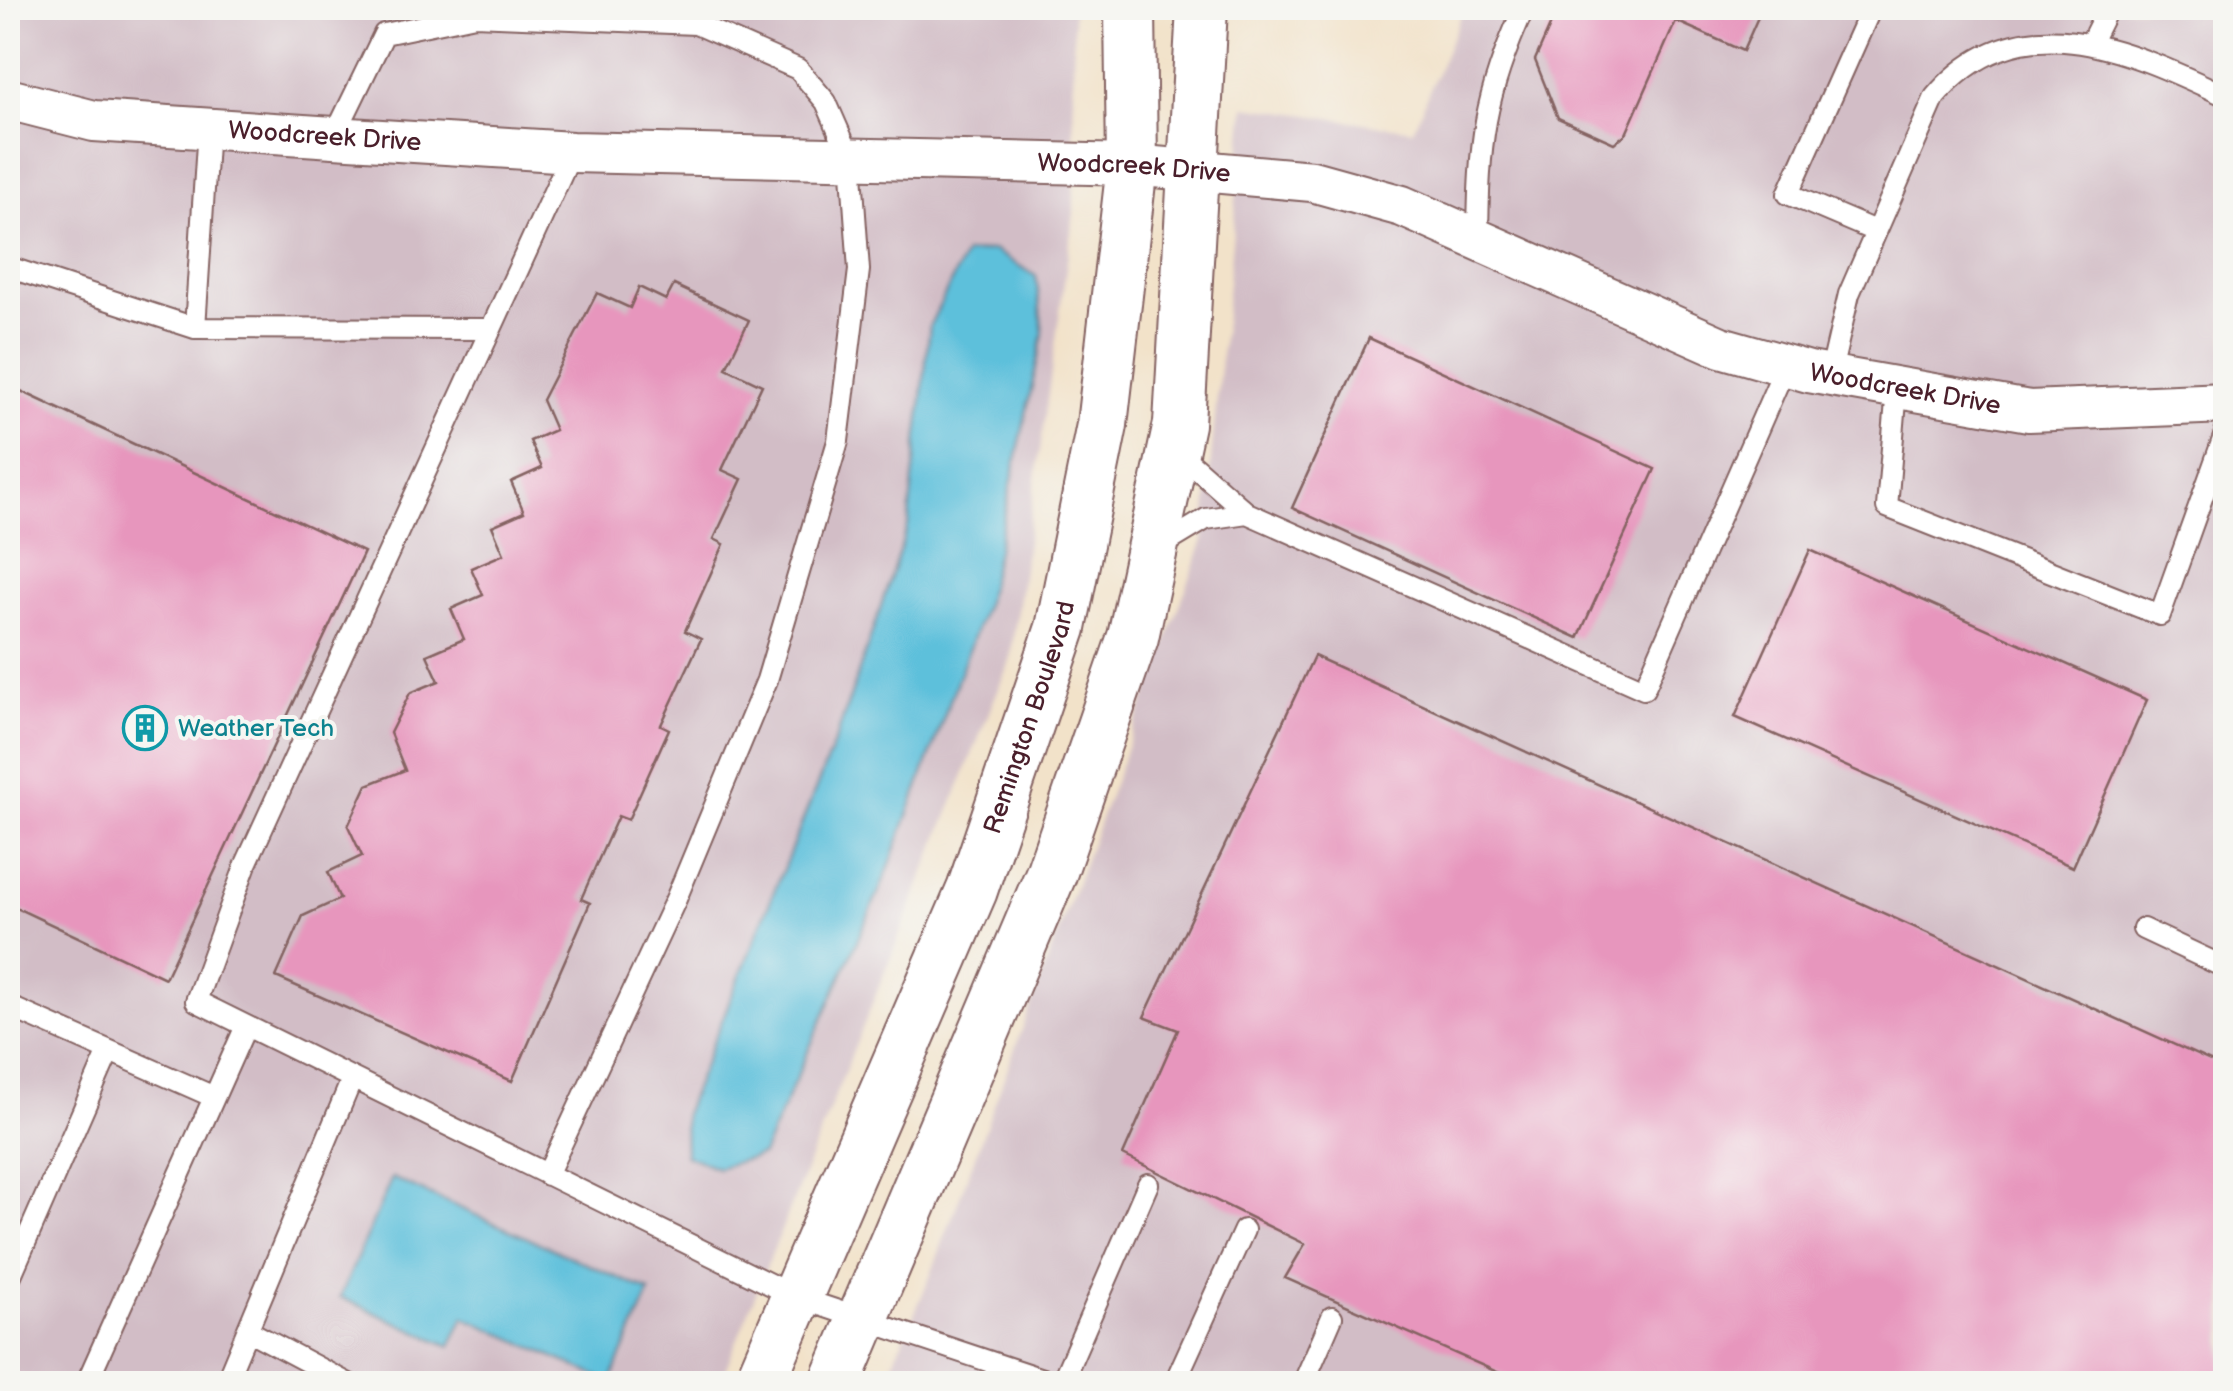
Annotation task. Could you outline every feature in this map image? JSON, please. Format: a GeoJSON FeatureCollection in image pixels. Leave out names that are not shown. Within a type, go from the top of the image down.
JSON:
{"type":"FeatureCollection","features":[{"type":"Feature","properties":{"kind":"street","name":"Remington Boulevard"},"geometry":{"type":"LineString","coordinates":[[759,1384],[972,890],[1061,628],[1102,424],[1132,165],[1130,8]]}},
{"type":"Feature","properties":{"kind":"street"},"geometry":{"type":"LineString","coordinates":[[835,1384],[1050,874],[1132,636],[1174,448],[1196,169],[1202,8]]}},
{"type":"Feature","properties":{"kind":"street","name":"Woodcreek Drive"},"geometry":{"type":"LineString","coordinates":[[8,99],[94,121],[572,152],[1132,165],[1312,181],[1402,206],[1705,340],[1830,376],[2028,412],[2226,402]]}},
{"type":"Feature","properties":{"kind":"lane"},"geometry":{"type":"LineString","coordinates":[[1478,240],[1480,137],[1495,72],[1524,8]]}},
{"type":"Feature","properties":{"kind":"lane"},"geometry":{"type":"LineString","coordinates":[[1871,8],[1788,194],[1875,232]]}},
{"type":"Feature","properties":{"kind":"lane"},"geometry":{"type":"LineString","coordinates":[[2093,38],[2108,8]]}},
{"type":"Feature","properties":{"kind":"lane"},"geometry":{"type":"LineString","coordinates":[[334,137],[384,34],[475,16],[696,24],[798,68],[826,102],[852,158],[859,270],[838,441],[773,662],[676,898],[547,1176]]}},
{"type":"Feature","properties":{"kind":"lane"},"geometry":{"type":"LineString","coordinates":[[1830,376],[1849,294],[1936,97],[1953,70],[2010,30],[2038,26],[2093,38],[2226,96]]}},
{"type":"Feature","properties":{"kind":"lane"},"geometry":{"type":"LineString","coordinates":[[195,328],[208,128]]}},
{"type":"Feature","properties":{"kind":"lane"},"geometry":{"type":"LineString","coordinates":[[572,152],[246,864],[196,1002],[796,1297],[1059,1384],[1148,1184]]}},
{"type":"Feature","properties":{"kind":"lane"},"geometry":{"type":"LineString","coordinates":[[8,267],[195,328],[491,329]]}},
{"type":"Feature","properties":{"kind":"lane"},"geometry":{"type":"LineString","coordinates":[[1174,448],[1247,514],[1644,689],[1786,365]]}},
{"type":"Feature","properties":{"kind":"lane"},"geometry":{"type":"LineString","coordinates":[[1897,389],[1887,506],[2160,615],[2226,431]]}},
{"type":"Feature","properties":{"kind":"lane"},"geometry":{"type":"LineString","coordinates":[[1152,552],[1206,519],[1247,514]]}},
{"type":"Feature","properties":{"kind":"lane"},"geometry":{"type":"LineString","coordinates":[[2143,930],[2226,968]]}},
{"type":"Feature","properties":{"kind":"lane"},"geometry":{"type":"LineString","coordinates":[[8,1006],[214,1098]]}},
{"type":"Feature","properties":{"kind":"lane"},"geometry":{"type":"LineString","coordinates":[[86,1384],[246,1026]]}},
{"type":"Feature","properties":{"kind":"lane"},"geometry":{"type":"LineString","coordinates":[[8,1282],[110,1051]]}},
{"type":"Feature","properties":{"kind":"lane"},"geometry":{"type":"LineString","coordinates":[[225,1384],[250,1332],[352,1079]]}},
{"type":"Feature","properties":{"kind":"lane"},"geometry":{"type":"LineString","coordinates":[[1174,1384],[1244,1230]]}},
{"type":"Feature","properties":{"kind":"lane"},"geometry":{"type":"LineString","coordinates":[[1303,1384],[1332,1317]]}},
{"type":"Feature","properties":{"kind":"lane"},"geometry":{"type":"LineString","coordinates":[[250,1332],[349,1384]]}},
{"type":"Feature","properties":{"kind":"shaded area"},"geometry":{"type":"Polygon","coordinates":[[[8,8],[1073,8],[1074,213],[1010,660],[720,1383],[8,1384],[8,8]]]}},
{"type":"Feature","properties":{"kind":"shaded area"},"geometry":{"type":"Polygon","coordinates":[[[1464,8],[2225,8],[2225,1383],[884,1384],[930,1277],[1203,543],[1245,106],[1413,130],[1464,8]]]}},
{"type":"Feature","properties":{"kind":"water"},"geometry":{"type":"Polygon","coordinates":[[[993,250],[1036,276],[1043,334],[986,602],[885,878],[762,1155],[717,1168],[685,1155],[684,1114],[837,736],[908,526],[930,325],[965,254],[993,250]]]}},
{"type":"Feature","properties":{"kind":"water"},"geometry":{"type":"Polygon","coordinates":[[[392,1178],[650,1292],[610,1382],[464,1317],[450,1346],[340,1297],[392,1178]]]}},
{"type":"Feature","properties":{"kind":"building"},"geometry":{"type":"Polygon","coordinates":[[[1558,8],[1762,8],[1743,51],[1676,21],[1626,134],[1614,143],[1558,118],[1535,60],[1558,8]]]}},
{"type":"Feature","properties":{"kind":"building"},"geometry":{"type":"Polygon","coordinates":[[[674,285],[749,320],[726,368],[762,385],[722,470],[742,479],[714,539],[724,544],[685,631],[701,639],[661,725],[669,729],[628,820],[618,816],[581,899],[590,903],[512,1081],[276,977],[303,916],[340,899],[328,872],[362,856],[348,826],[367,785],[405,770],[390,733],[410,693],[439,681],[427,655],[464,639],[451,609],[483,595],[471,568],[504,554],[492,526],[524,512],[511,482],[542,468],[530,441],[555,430],[542,400],[597,293],[630,308],[639,287],[666,300],[674,285]]]}},
{"type":"Feature","properties":{"kind":"building"},"geometry":{"type":"Polygon","coordinates":[[[1369,338],[1655,469],[1578,638],[1292,508],[1369,338]]]}},
{"type":"Feature","properties":{"kind":"building","name":"Weather Tech"},"geometry":{"type":"Polygon","coordinates":[[[8,385],[364,552],[165,978],[8,904],[8,385]]]}},
{"type":"Feature","properties":{"kind":"building"},"geometry":{"type":"Polygon","coordinates":[[[1810,550],[2147,700],[2073,867],[1735,717],[1810,550]]]}},
{"type":"Feature","properties":{"kind":"building"},"geometry":{"type":"Polygon","coordinates":[[[1314,656],[2226,1068],[2222,1384],[1524,1384],[1285,1278],[1305,1244],[1123,1155],[1178,1030],[1144,1017],[1314,656]]]}},
{"type":"Feature","properties":{"kind":"building"},"geometry":{"type":"Polygon","coordinates":[[[486,1374],[507,1384],[482,1384],[486,1374]]]}},
{"type":"Feature","properties":{"kind":"place","name":"Weather Tech"},"geometry":{"type":"Point","coordinates":[145,728]}}]}
